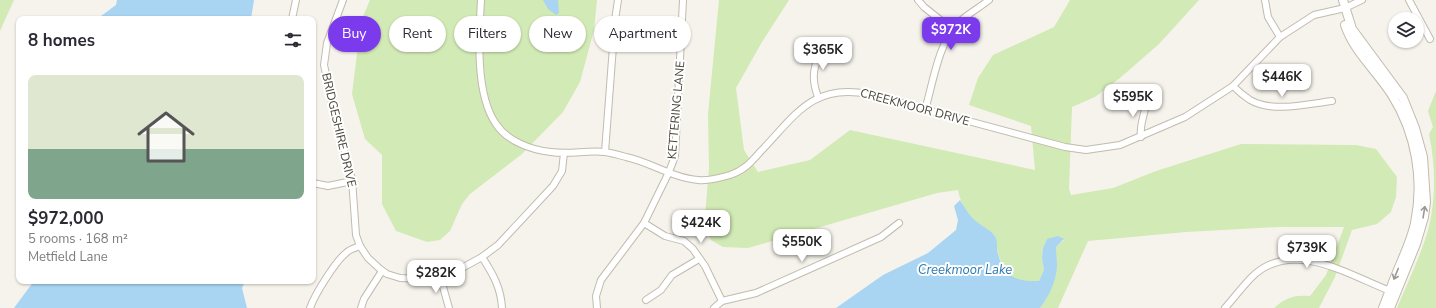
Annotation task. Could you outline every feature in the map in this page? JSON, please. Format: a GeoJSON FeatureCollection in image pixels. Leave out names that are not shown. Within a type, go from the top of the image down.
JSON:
{"type":"FeatureCollection","features":[{"type":"Feature","properties":{"kind":"street"},"geometry":{"type":"LineString","coordinates":[[293,16],[296,0]]}},
{"type":"Feature","properties":{"kind":"street","name":"BRIDGESHIRE DRIVE"},"geometry":{"type":"LineString","coordinates":[[343,0],[327,43],[324,65],[335,116],[352,181],[356,235],[360,246],[368,258],[382,271],[400,278],[413,280],[424,279],[440,276],[462,268],[482,257],[498,244],[553,186],[562,171],[564,153]]}},
{"type":"Feature","properties":{"kind":"street","name":"CREEKMOOR DRIVE"},"geometry":{"type":"LineString","coordinates":[[481,0],[478,54],[485,100],[489,113],[496,125],[504,133],[515,141],[527,146],[550,152],[605,152],[634,158],[678,176],[698,180],[715,179],[743,170],[795,114],[818,97],[837,91],[852,90],[1065,147],[1086,150],[1120,145],[1185,117],[1233,86],[1280,37],[1314,15],[1362,0]]}},
{"type":"Feature","properties":{"kind":"street"},"geometry":{"type":"LineString","coordinates":[[605,152],[615,20],[618,0]]}},
{"type":"Feature","properties":{"kind":"street","name":"KETTERING LANE"},"geometry":{"type":"LineString","coordinates":[[597,308],[596,296],[601,280],[644,223],[670,172],[675,156],[683,0]]}},
{"type":"Feature","properties":{"kind":"street"},"geometry":{"type":"LineString","coordinates":[[918,0],[924,8],[953,30]]}},
{"type":"Feature","properties":{"kind":"street"},"geometry":{"type":"LineString","coordinates":[[925,110],[940,53],[947,38],[957,24],[989,0]]}},
{"type":"Feature","properties":{"kind":"street"},"geometry":{"type":"LineString","coordinates":[[1265,0],[1268,17],[1280,37]]}},
{"type":"Feature","properties":{"kind":"street"},"geometry":{"type":"LineString","coordinates":[[1338,0],[1342,5],[1352,30],[1402,98],[1415,128],[1423,157],[1426,202],[1424,217],[1420,232],[1393,292],[1383,308]]}},
{"type":"Feature","properties":{"kind":"street"},"geometry":{"type":"LineString","coordinates":[[1409,0],[1430,40]]}},
{"type":"Feature","properties":{"kind":"street"},"geometry":{"type":"LineString","coordinates":[[818,97],[814,88],[813,74],[824,45]]}},
{"type":"Feature","properties":{"kind":"street"},"geometry":{"type":"LineString","coordinates":[[1233,86],[1250,100],[1261,105],[1276,108],[1332,101]]}},
{"type":"Feature","properties":{"kind":"street"},"geometry":{"type":"LineString","coordinates":[[1141,137],[1140,130],[1142,118],[1146,109],[1146,100]]}},
{"type":"Feature","properties":{"kind":"street"},"geometry":{"type":"LineString","coordinates":[[316,184],[328,186],[352,181]]}},
{"type":"Feature","properties":{"kind":"street"},"geometry":{"type":"LineString","coordinates":[[644,223],[666,236],[684,241],[693,249],[705,266],[722,301]]}},
{"type":"Feature","properties":{"kind":"street"},"geometry":{"type":"LineString","coordinates":[[714,308],[722,301],[756,293],[881,237],[899,223]]}},
{"type":"Feature","properties":{"kind":"street"},"geometry":{"type":"LineString","coordinates":[[310,308],[313,300],[338,261],[351,249],[360,246]]}},
{"type":"Feature","properties":{"kind":"street"},"geometry":{"type":"LineString","coordinates":[[482,257],[497,281],[502,296],[502,308]]}},
{"type":"Feature","properties":{"kind":"street"},"geometry":{"type":"LineString","coordinates":[[646,300],[661,290],[672,275],[699,258]]}},
{"type":"Feature","properties":{"kind":"street"},"geometry":{"type":"LineString","coordinates":[[1225,308],[1256,274],[1281,261],[1308,260],[1322,263],[1393,292]]}},
{"type":"Feature","properties":{"kind":"street"},"geometry":{"type":"LineString","coordinates":[[361,308],[364,299],[382,271]]}},
{"type":"Feature","properties":{"kind":"street"},"geometry":{"type":"LineString","coordinates":[[440,276],[449,308]]}},
{"type":"Feature","properties":{"kind":"street"},"geometry":{"type":"LineString","coordinates":[[1390,308],[1393,292]]}},
{"type":"Feature","properties":{"kind":"green space"},"geometry":{"type":"Polygon","coordinates":[[[0,0],[14,0],[0,31],[0,0]]]}},
{"type":"Feature","properties":{"kind":"green space"},"geometry":{"type":"Polygon","coordinates":[[[370,0],[597,0],[595,16],[594,16],[594,30],[580,82],[563,112],[522,154],[470,194],[462,204],[450,231],[440,240],[427,242],[396,231],[382,204],[382,155],[365,139],[352,94],[357,52],[381,52],[381,16],[363,16],[370,0]]]}},
{"type":"Feature","properties":{"kind":"green space"},"geometry":{"type":"Polygon","coordinates":[[[719,0],[789,0],[762,42],[736,88],[744,150],[758,172],[810,160],[850,130],[1035,170],[1031,126],[969,105],[978,78],[993,55],[1054,27],[1070,0],[1199,0],[1159,44],[1120,78],[1095,97],[1072,107],[1069,189],[1071,195],[1113,188],[1156,171],[1241,144],[1356,145],[1376,149],[1397,177],[1396,197],[1391,212],[1377,224],[1352,230],[1335,277],[1319,308],[1274,308],[1283,301],[1291,298],[1310,296],[1326,275],[1344,227],[1278,227],[1186,232],[1088,241],[1058,308],[1040,308],[1046,299],[1057,264],[1055,259],[1056,247],[1064,240],[1047,239],[1043,248],[1042,258],[1044,270],[1039,281],[1033,282],[1015,279],[1008,273],[999,256],[997,251],[997,240],[994,235],[970,216],[962,204],[958,190],[937,193],[748,248],[723,247],[711,240],[704,228],[709,168],[708,114],[719,0]]]}},
{"type":"Feature","properties":{"kind":"green space"},"geometry":{"type":"Polygon","coordinates":[[[1436,91],[1436,308],[1397,308],[1420,253],[1430,222],[1434,172],[1429,134],[1433,127],[1428,111],[1436,91]]]}},
{"type":"Feature","properties":{"kind":"water"},"geometry":{"type":"Polygon","coordinates":[[[117,0],[254,0],[251,16],[101,16],[116,5],[117,0]]]}},
{"type":"Feature","properties":{"kind":"water"},"geometry":{"type":"Polygon","coordinates":[[[543,0],[558,0],[559,13],[556,15],[548,9],[543,0]]]}},
{"type":"Feature","properties":{"kind":"water","name":"Creekmoor Lake"},"geometry":{"type":"Polygon","coordinates":[[[960,200],[972,218],[994,235],[997,240],[997,252],[1004,268],[1008,273],[1018,279],[1039,281],[1044,270],[1042,258],[1043,248],[1047,239],[1058,236],[1064,239],[1056,247],[1057,266],[1054,283],[1040,308],[836,308],[883,275],[928,253],[956,230],[958,220],[954,206],[960,200]]]}},
{"type":"Feature","properties":{"kind":"water"},"geometry":{"type":"Polygon","coordinates":[[[32,284],[244,284],[242,288],[247,308],[14,308],[32,284]]]}}]}
